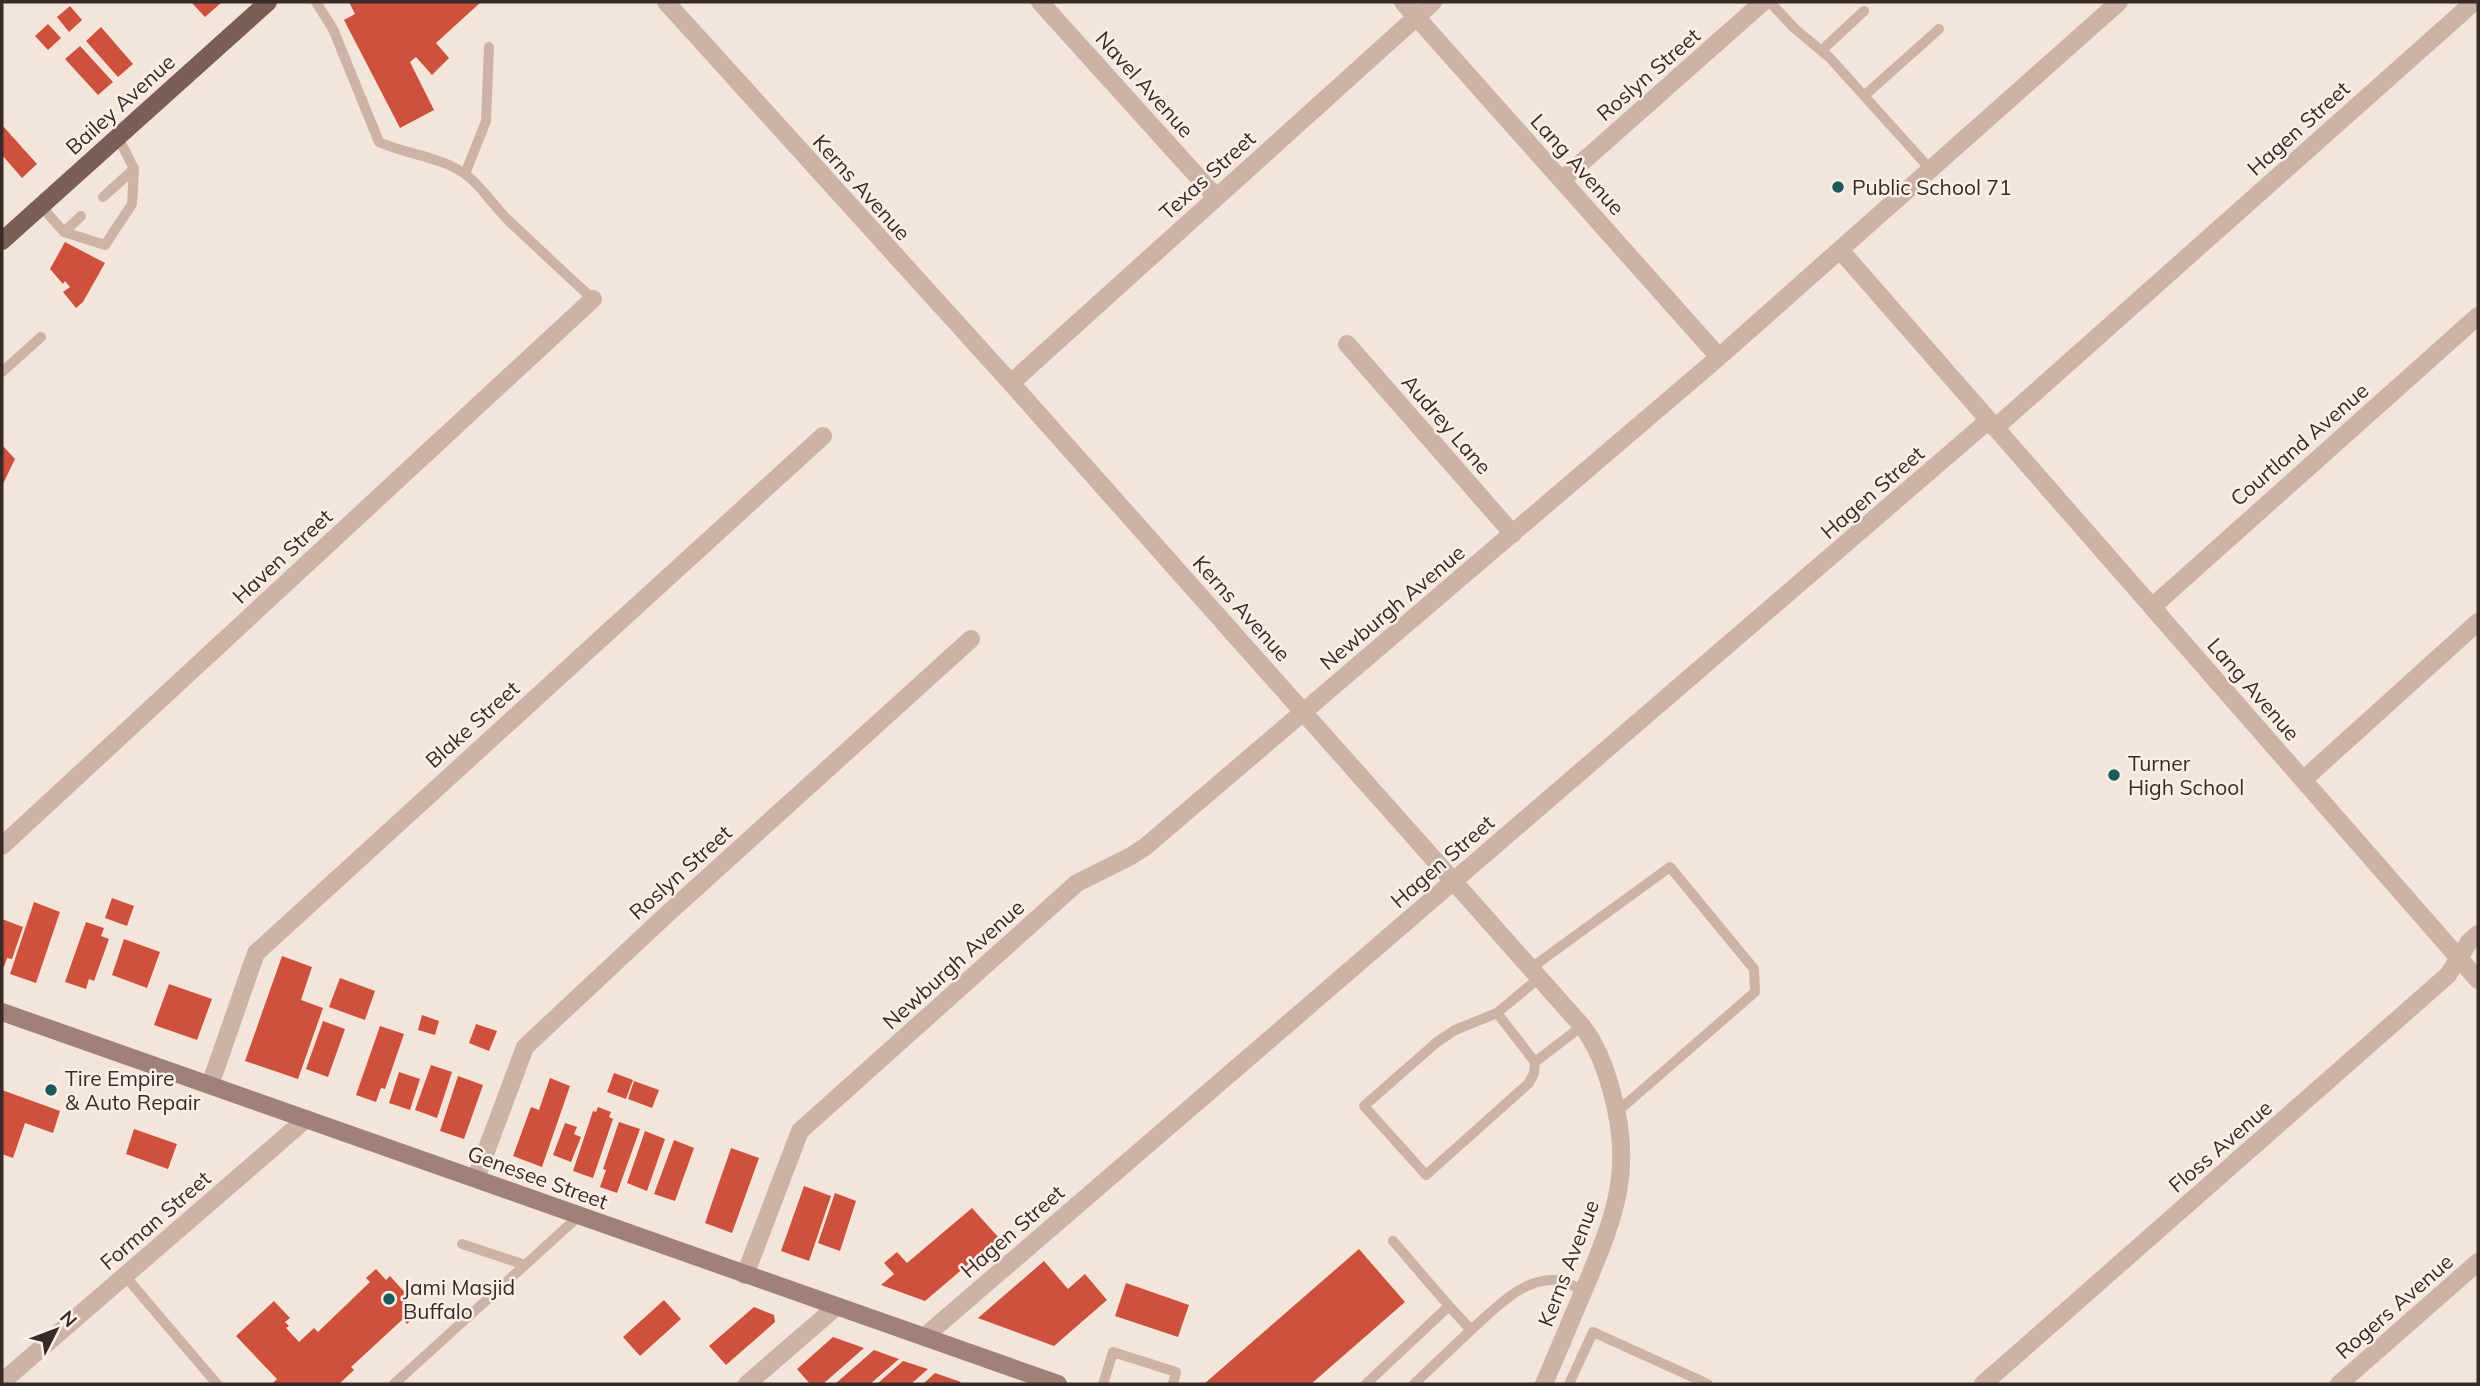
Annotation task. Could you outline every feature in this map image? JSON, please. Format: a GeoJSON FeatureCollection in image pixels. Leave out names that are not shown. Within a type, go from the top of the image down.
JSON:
{"type":"FeatureCollection","features":[{"type":"Feature","properties":{"kind":"main road","name":"Bailey Avenue"},"geometry":{"type":"LineString","coordinates":[[2,241],[268,2]]}},
{"type":"Feature","properties":{"kind":"main road","name":"Genesee Street"},"geometry":{"type":"LineString","coordinates":[[2,1012],[1058,1384]]}},
{"type":"Feature","properties":{"kind":"street","name":"Kerns Avenue"},"geometry":{"type":"LineString","coordinates":[[666,2],[1011,383],[1592,1040],[1618,1111],[1622,1165],[1611,1226],[1570,1324],[1551,1382]]}},
{"type":"Feature","properties":{"kind":"street","name":"Navel Avenue"},"geometry":{"type":"LineString","coordinates":[[1040,2],[1216,197]]}},
{"type":"Feature","properties":{"kind":"street","name":"Lang Avenue"},"geometry":{"type":"LineString","coordinates":[[1403,2],[1719,358]]}},
{"type":"Feature","properties":{"kind":"street","name":"Texas Street"},"geometry":{"type":"LineString","coordinates":[[1011,383],[1433,2]]}},
{"type":"Feature","properties":{"kind":"street","name":"Roslyn Street"},"geometry":{"type":"LineString","coordinates":[[1562,180],[1763,2]]}},
{"type":"Feature","properties":{"kind":"street","name":"Newburgh Avenue"},"geometry":{"type":"LineString","coordinates":[[745,1275],[800,1131],[1077,883],[1145,846],[1719,358],[2119,2]]}},
{"type":"Feature","properties":{"kind":"street","name":"Hagen Street"},"geometry":{"type":"LineString","coordinates":[[923,1337],[1453,881],[1992,424],[2474,2]]}},
{"type":"Feature","properties":{"kind":"street","name":"Lang Avenue"},"geometry":{"type":"LineString","coordinates":[[1841,251],[2478,980]]}},
{"type":"Feature","properties":{"kind":"street","name":"Haven Street"},"geometry":{"type":"LineString","coordinates":[[2,846],[593,299]]}},
{"type":"Feature","properties":{"kind":"street","name":"Courtland Avenue"},"geometry":{"type":"LineString","coordinates":[[2151,607],[2478,316]]}},
{"type":"Feature","properties":{"kind":"street","name":"Audrey Lane"},"geometry":{"type":"LineString","coordinates":[[1347,344],[1513,534]]}},
{"type":"Feature","properties":{"kind":"street","name":"Blake Street"},"geometry":{"type":"LineString","coordinates":[[210,1085],[256,953],[823,436]]}},
{"type":"Feature","properties":{"kind":"street"},"geometry":{"type":"LineString","coordinates":[[2303,780],[2478,622]]}},
{"type":"Feature","properties":{"kind":"street","name":"Roslyn Street"},"geometry":{"type":"LineString","coordinates":[[477,1178],[525,1047],[665,916],[971,639]]}},
{"type":"Feature","properties":{"kind":"street","name":"Floss Avenue"},"geometry":{"type":"LineString","coordinates":[[1983,1384],[2448,975],[2469,942],[2478,934]]}},
{"type":"Feature","properties":{"kind":"street","name":"Forman Street"},"geometry":{"type":"LineString","coordinates":[[2,1382],[306,1119]]}},
{"type":"Feature","properties":{"kind":"street","name":"Rogers Avenue"},"geometry":{"type":"LineString","coordinates":[[2339,1384],[2478,1262]]}},
{"type":"Feature","properties":{"kind":"street"},"geometry":{"type":"LineString","coordinates":[[747,1384],[836,1307]]}},
{"type":"Feature","properties":{"kind":"lane"},"geometry":{"type":"LineString","coordinates":[[316,2],[333,29],[379,142],[400,152],[439,161],[465,174],[509,221],[593,299]]}},
{"type":"Feature","properties":{"kind":"lane"},"geometry":{"type":"LineString","coordinates":[[1770,2],[1794,28],[1822,50],[1931,170]]}},
{"type":"Feature","properties":{"kind":"lane"},"geometry":{"type":"LineString","coordinates":[[1822,50],[1864,11]]}},
{"type":"Feature","properties":{"kind":"lane"},"geometry":{"type":"LineString","coordinates":[[1864,96],[1938,29]]}},
{"type":"Feature","properties":{"kind":"lane"},"geometry":{"type":"LineString","coordinates":[[465,174],[486,121],[489,47]]}},
{"type":"Feature","properties":{"kind":"lane"},"geometry":{"type":"LineString","coordinates":[[41,206],[64,232],[105,245],[132,204],[134,169],[118,137]]}},
{"type":"Feature","properties":{"kind":"lane"},"geometry":{"type":"LineString","coordinates":[[103,197],[134,169]]}},
{"type":"Feature","properties":{"kind":"lane"},"geometry":{"type":"LineString","coordinates":[[64,232],[81,216]]}},
{"type":"Feature","properties":{"kind":"lane"},"geometry":{"type":"LineString","coordinates":[[2,372],[41,337]]}},
{"type":"Feature","properties":{"kind":"lane"},"geometry":{"type":"LineString","coordinates":[[1497,1013],[1535,1062],[1534,1073],[1528,1083],[1426,1175],[1364,1106],[1437,1042],[1497,1013],[1535,973],[1670,867],[1754,969],[1755,992],[1618,1111]]}},
{"type":"Feature","properties":{"kind":"lane"},"geometry":{"type":"LineString","coordinates":[[1535,1062],[1582,1026]]}},
{"type":"Feature","properties":{"kind":"lane"},"geometry":{"type":"LineString","coordinates":[[394,1384],[579,1216]]}},
{"type":"Feature","properties":{"kind":"lane"},"geometry":{"type":"LineString","coordinates":[[1393,1241],[1471,1330]]}},
{"type":"Feature","properties":{"kind":"lane"},"geometry":{"type":"LineString","coordinates":[[462,1244],[525,1265]]}},
{"type":"Feature","properties":{"kind":"lane"},"geometry":{"type":"LineString","coordinates":[[125,1276],[217,1384]]}},
{"type":"Feature","properties":{"kind":"lane"},"geometry":{"type":"LineString","coordinates":[[1413,1384],[1514,1293],[1538,1282],[1562,1281],[1583,1291]]}},
{"type":"Feature","properties":{"kind":"lane"},"geometry":{"type":"LineString","coordinates":[[1366,1384],[1449,1306]]}},
{"type":"Feature","properties":{"kind":"lane"},"geometry":{"type":"LineString","coordinates":[[1570,1324],[1593,1332],[1681,1379],[1708,1384]]}},
{"type":"Feature","properties":{"kind":"lane"},"geometry":{"type":"LineString","coordinates":[[1569,1384],[1593,1332]]}},
{"type":"Feature","properties":{"kind":"lane"},"geometry":{"type":"LineString","coordinates":[[1103,1384],[1113,1352],[1176,1372],[1173,1384]]}},
{"type":"Feature","properties":{"kind":"building"},"geometry":{"type":"Polygon","coordinates":[[[191,2],[222,2],[205,17],[191,2]]]}},
{"type":"Feature","properties":{"kind":"building"},"geometry":{"type":"Polygon","coordinates":[[[349,2],[481,2],[436,43],[449,58],[432,75],[416,57],[410,62],[434,110],[400,128],[344,20],[355,14],[349,2]]]}},
{"type":"Feature","properties":{"kind":"building"},"geometry":{"type":"Polygon","coordinates":[[[70,6],[82,20],[69,32],[57,17],[70,6]]]}},
{"type":"Feature","properties":{"kind":"building"},"geometry":{"type":"Polygon","coordinates":[[[48,24],[61,38],[48,50],[35,36],[48,24]]]}},
{"type":"Feature","properties":{"kind":"building"},"geometry":{"type":"Polygon","coordinates":[[[101,27],[133,64],[118,77],[86,41],[101,27]]]}},
{"type":"Feature","properties":{"kind":"building"},"geometry":{"type":"Polygon","coordinates":[[[80,46],[113,82],[98,95],[65,59],[80,46]]]}},
{"type":"Feature","properties":{"kind":"building"},"geometry":{"type":"Polygon","coordinates":[[[2,125],[37,164],[22,178],[2,155],[2,125]]]}},
{"type":"Feature","properties":{"kind":"building"},"geometry":{"type":"Polygon","coordinates":[[[65,242],[105,263],[83,302],[76,308],[63,292],[70,287],[65,281],[63,284],[50,269],[65,242]]]}},
{"type":"Feature","properties":{"kind":"building"},"geometry":{"type":"Polygon","coordinates":[[[2,445],[15,459],[2,486],[2,445]]]}},
{"type":"Feature","properties":{"kind":"building"},"geometry":{"type":"Polygon","coordinates":[[[112,898],[134,906],[127,926],[105,918],[112,898]]]}},
{"type":"Feature","properties":{"kind":"building"},"geometry":{"type":"Polygon","coordinates":[[[34,902],[60,912],[36,983],[10,974],[34,902]]]}},
{"type":"Feature","properties":{"kind":"building"},"geometry":{"type":"Polygon","coordinates":[[[2,919],[23,927],[12,959],[7,958],[4,967],[2,966],[2,919]]]}},
{"type":"Feature","properties":{"kind":"building"},"geometry":{"type":"Polygon","coordinates":[[[86,922],[104,928],[101,936],[109,939],[94,981],[89,979],[86,989],[65,982],[86,922]]]}},
{"type":"Feature","properties":{"kind":"building"},"geometry":{"type":"Polygon","coordinates":[[[124,939],[160,952],[147,988],[112,975],[124,939]]]}},
{"type":"Feature","properties":{"kind":"building"},"geometry":{"type":"Polygon","coordinates":[[[282,956],[312,967],[301,1000],[323,1008],[298,1079],[245,1061],[282,956]]]}},
{"type":"Feature","properties":{"kind":"building"},"geometry":{"type":"Polygon","coordinates":[[[340,978],[375,991],[365,1020],[329,1007],[340,978]]]}},
{"type":"Feature","properties":{"kind":"building"},"geometry":{"type":"Polygon","coordinates":[[[169,984],[212,999],[197,1040],[154,1025],[169,984]]]}},
{"type":"Feature","properties":{"kind":"building"},"geometry":{"type":"Polygon","coordinates":[[[422,1015],[439,1021],[435,1035],[418,1030],[422,1015]]]}},
{"type":"Feature","properties":{"kind":"building"},"geometry":{"type":"Polygon","coordinates":[[[323,1021],[345,1029],[328,1077],[306,1069],[323,1021]]]}},
{"type":"Feature","properties":{"kind":"building"},"geometry":{"type":"Polygon","coordinates":[[[476,1024],[497,1031],[489,1051],[469,1043],[476,1024]]]}},
{"type":"Feature","properties":{"kind":"building"},"geometry":{"type":"Polygon","coordinates":[[[380,1026],[404,1034],[385,1089],[381,1088],[376,1102],[356,1095],[380,1026]]]}},
{"type":"Feature","properties":{"kind":"building"},"geometry":{"type":"Polygon","coordinates":[[[431,1065],[452,1072],[437,1118],[415,1110],[431,1065]]]}},
{"type":"Feature","properties":{"kind":"building"},"geometry":{"type":"Polygon","coordinates":[[[399,1072],[420,1079],[410,1110],[389,1103],[399,1072]]]}},
{"type":"Feature","properties":{"kind":"building"},"geometry":{"type":"Polygon","coordinates":[[[614,1073],[633,1080],[626,1099],[607,1092],[614,1073]]]}},
{"type":"Feature","properties":{"kind":"building"},"geometry":{"type":"Polygon","coordinates":[[[458,1076],[483,1085],[464,1139],[440,1131],[458,1076]]]}},
{"type":"Feature","properties":{"kind":"building"},"geometry":{"type":"Polygon","coordinates":[[[550,1078],[570,1086],[542,1167],[513,1156],[531,1107],[539,1110],[550,1078]]]}},
{"type":"Feature","properties":{"kind":"building"},"geometry":{"type":"Polygon","coordinates":[[[634,1081],[659,1090],[652,1108],[628,1099],[634,1081]]]}},
{"type":"Feature","properties":{"kind":"building"},"geometry":{"type":"Polygon","coordinates":[[[2,1090],[60,1111],[53,1133],[25,1123],[13,1158],[2,1154],[2,1090]]]}},
{"type":"Feature","properties":{"kind":"building"},"geometry":{"type":"Polygon","coordinates":[[[598,1107],[611,1112],[609,1117],[613,1119],[593,1178],[573,1171],[593,1111],[596,1112],[598,1107]]]}},
{"type":"Feature","properties":{"kind":"building"},"geometry":{"type":"Polygon","coordinates":[[[619,1122],[640,1129],[617,1193],[600,1187],[606,1170],[603,1169],[619,1122]]]}},
{"type":"Feature","properties":{"kind":"building"},"geometry":{"type":"Polygon","coordinates":[[[565,1123],[577,1127],[574,1134],[581,1137],[571,1162],[553,1155],[565,1123]]]}},
{"type":"Feature","properties":{"kind":"building"},"geometry":{"type":"Polygon","coordinates":[[[134,1129],[177,1144],[168,1169],[126,1154],[134,1129]]]}},
{"type":"Feature","properties":{"kind":"building"},"geometry":{"type":"Polygon","coordinates":[[[645,1131],[665,1139],[647,1191],[627,1183],[645,1131]]]}},
{"type":"Feature","properties":{"kind":"building"},"geometry":{"type":"Polygon","coordinates":[[[674,1140],[694,1148],[675,1201],[654,1194],[674,1140]]]}},
{"type":"Feature","properties":{"kind":"building"},"geometry":{"type":"Polygon","coordinates":[[[731,1148],[759,1158],[732,1233],[705,1223],[731,1148]]]}},
{"type":"Feature","properties":{"kind":"building"},"geometry":{"type":"Polygon","coordinates":[[[804,1186],[831,1196],[809,1261],[781,1251],[804,1186]]]}},
{"type":"Feature","properties":{"kind":"building"},"geometry":{"type":"Polygon","coordinates":[[[835,1193],[856,1201],[840,1251],[818,1243],[835,1193]]]}},
{"type":"Feature","properties":{"kind":"building"},"geometry":{"type":"Polygon","coordinates":[[[972,1208],[999,1238],[925,1301],[881,1285],[894,1274],[884,1263],[897,1252],[907,1263],[972,1208]]]}},
{"type":"Feature","properties":{"kind":"building"},"geometry":{"type":"Polygon","coordinates":[[[1359,1249],[1405,1302],[1311,1384],[1204,1384],[1359,1249]]]}},
{"type":"Feature","properties":{"kind":"building"},"geometry":{"type":"Polygon","coordinates":[[[1044,1261],[1068,1289],[1085,1274],[1107,1300],[1054,1346],[978,1318],[1044,1261]]]}},
{"type":"Feature","properties":{"kind":"building"},"geometry":{"type":"Polygon","coordinates":[[[376,1269],[386,1280],[390,1276],[410,1298],[407,1302],[418,1314],[407,1324],[403,1319],[351,1367],[354,1370],[339,1384],[272,1384],[277,1379],[236,1336],[274,1301],[290,1318],[285,1322],[289,1326],[286,1328],[299,1342],[314,1328],[318,1332],[370,1282],[366,1278],[376,1269]]]}},
{"type":"Feature","properties":{"kind":"building"},"geometry":{"type":"Polygon","coordinates":[[[1126,1283],[1189,1305],[1178,1337],[1115,1316],[1126,1283]]]}},
{"type":"Feature","properties":{"kind":"building"},"geometry":{"type":"Polygon","coordinates":[[[664,1300],[681,1319],[640,1356],[623,1337],[664,1300]]]}},
{"type":"Feature","properties":{"kind":"building"},"geometry":{"type":"Polygon","coordinates":[[[754,1307],[774,1315],[775,1322],[726,1365],[709,1346],[754,1307]]]}},
{"type":"Feature","properties":{"kind":"building"},"geometry":{"type":"Polygon","coordinates":[[[833,1337],[864,1348],[823,1384],[810,1384],[797,1369],[833,1337]]]}},
{"type":"Feature","properties":{"kind":"building"},"geometry":{"type":"Polygon","coordinates":[[[874,1350],[899,1359],[870,1384],[835,1384],[874,1350]]]}},
{"type":"Feature","properties":{"kind":"building"},"geometry":{"type":"Polygon","coordinates":[[[903,1361],[928,1369],[911,1384],[877,1384],[903,1361]]]}},
{"type":"Feature","properties":{"kind":"building"},"geometry":{"type":"Polygon","coordinates":[[[935,1373],[961,1382],[923,1384],[935,1373]]]}},
{"type":"Feature","properties":{"kind":"place","name":"Public School 71"},"geometry":{"type":"Point","coordinates":[1838,187]}},
{"type":"Feature","properties":{"kind":"place","name":"Turner High School"},"geometry":{"type":"Point","coordinates":[2114,775]}},
{"type":"Feature","properties":{"kind":"place","name":"Tire Empire & Auto Repair"},"geometry":{"type":"Point","coordinates":[51,1090]}},
{"type":"Feature","properties":{"kind":"place","name":"Jami Masjid Buffalo"},"geometry":{"type":"Point","coordinates":[389,1299]}}]}
